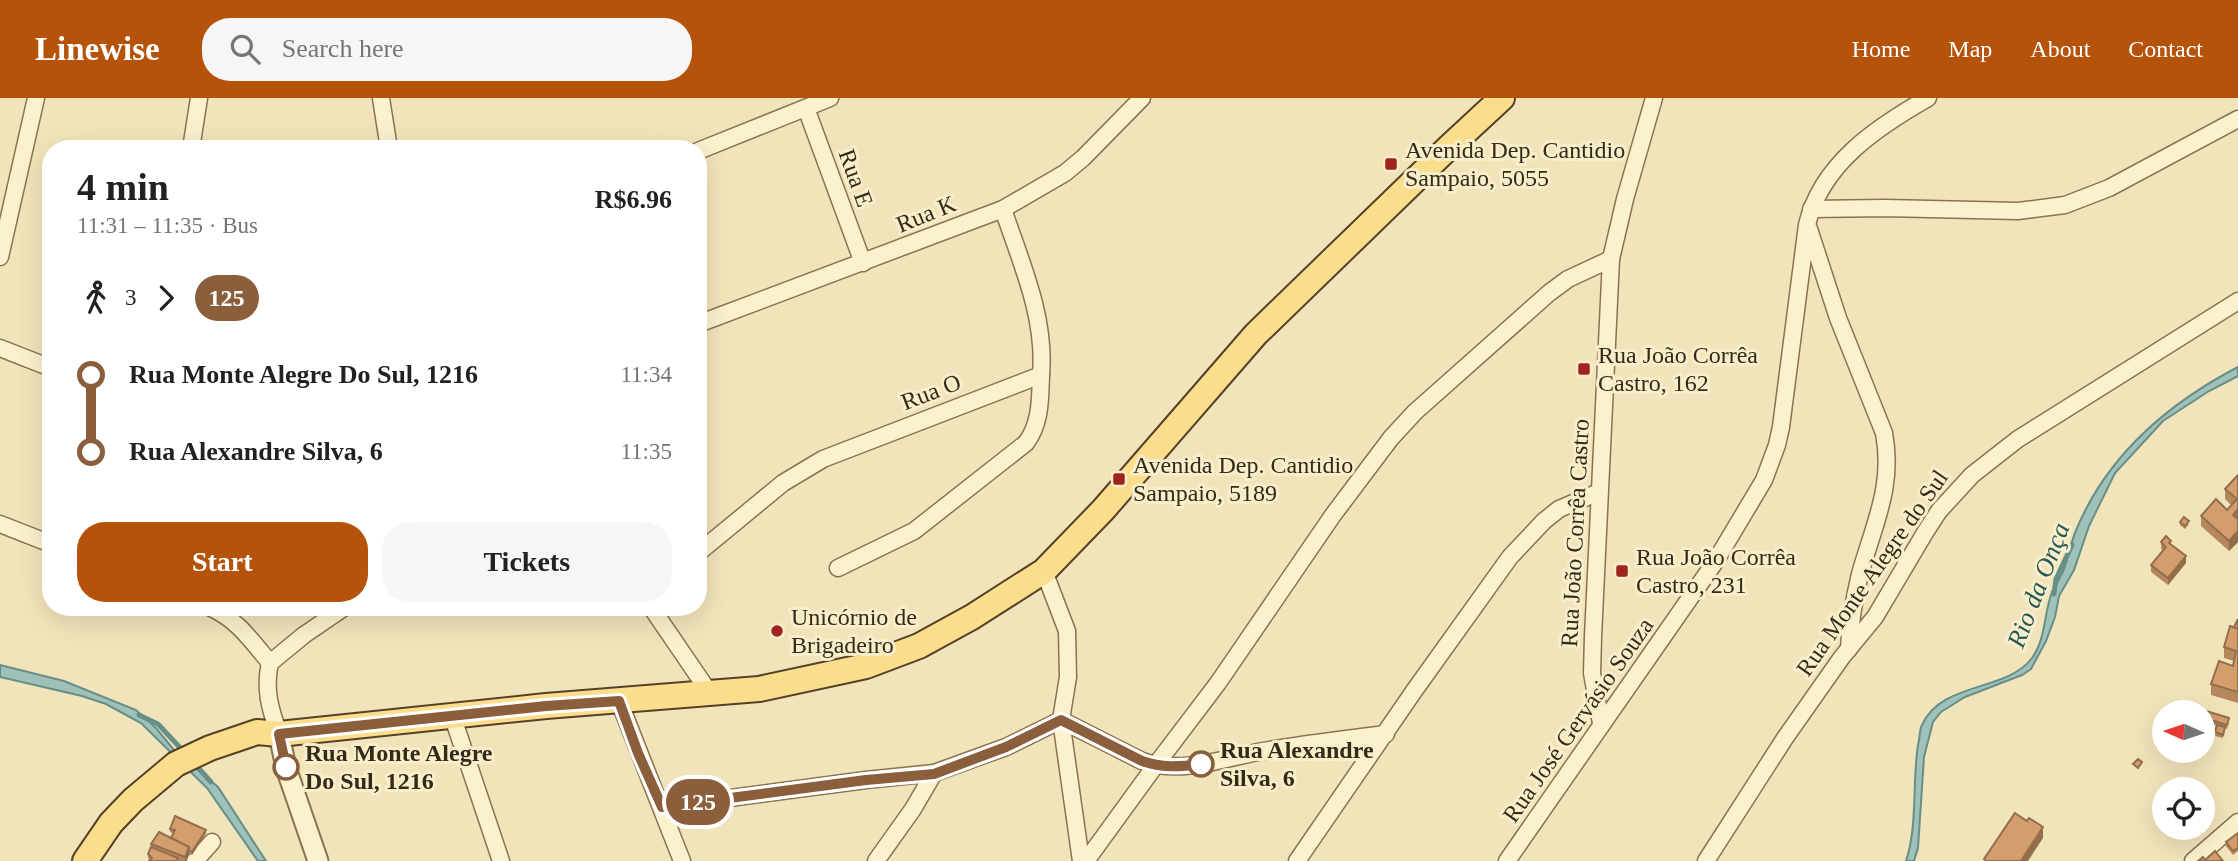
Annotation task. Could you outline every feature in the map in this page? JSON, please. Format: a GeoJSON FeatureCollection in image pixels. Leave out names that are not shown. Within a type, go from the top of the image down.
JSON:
{"type":"FeatureCollection","features":[{"type":"Feature","properties":{"kind":"main road"},"geometry":{"type":"LineString","coordinates":[[85,861],[111,823],[133,800],[176,764],[210,748],[257,732],[279,734],[452,715],[760,689],[866,666],[919,646],[962,623],[1044,571],[1103,510],[1256,334],[1502,98]]}},
{"type":"Feature","properties":{"kind":"street"},"geometry":{"type":"LineString","coordinates":[[0,257],[36,98]]}},
{"type":"Feature","properties":{"kind":"street"},"geometry":{"type":"LineString","coordinates":[[192,140],[199,98]]}},
{"type":"Feature","properties":{"kind":"street"},"geometry":{"type":"LineString","coordinates":[[707,147],[830,98]]}},
{"type":"Feature","properties":{"kind":"street","name":"Rua K"},"geometry":{"type":"LineString","coordinates":[[707,321],[1003,209],[1065,173],[1142,98]]}},
{"type":"Feature","properties":{"kind":"street","name":"Rua João Corrêa Castro"},"geometry":{"type":"LineString","coordinates":[[1601,723],[1592,673],[1611,260],[1625,199],[1654,98]]}},
{"type":"Feature","properties":{"kind":"street","name":"Rua José Gervásio Souza"},"geometry":{"type":"LineString","coordinates":[[1507,861],[1715,562],[1763,480],[1781,427],[1809,217],[1827,177],[1841,161],[1894,118],[1928,98]]}},
{"type":"Feature","properties":{"kind":"street"},"geometry":{"type":"LineString","coordinates":[[386,100],[388,140]]}},
{"type":"Feature","properties":{"kind":"street","name":"Rua E"},"geometry":{"type":"LineString","coordinates":[[806,108],[863,263]]}},
{"type":"Feature","properties":{"kind":"street"},"geometry":{"type":"LineString","coordinates":[[1849,649],[1854,602],[1886,490],[1887,450],[1884,433],[1838,318],[1809,217],[1885,208],[2018,211],[2065,205],[2109,188],[2238,119]]}},
{"type":"Feature","properties":{"kind":"street"},"geometry":{"type":"LineString","coordinates":[[838,568],[915,531],[1026,443],[1034,432],[1038,417],[1042,356],[1038,317],[1003,209]]}},
{"type":"Feature","properties":{"kind":"street"},"geometry":{"type":"LineString","coordinates":[[1086,861],[1155,765],[1219,683],[1333,515],[1391,438],[1415,412],[1549,293],[1567,279],[1611,260]]}},
{"type":"Feature","properties":{"kind":"street","name":"Rua Monte Alegre do Sul"},"geometry":{"type":"LineString","coordinates":[[1706,861],[1758,778],[1849,649],[1875,617],[1940,511],[1972,475],[2018,439],[2238,301]]}},
{"type":"Feature","properties":{"kind":"street"},"geometry":{"type":"LineString","coordinates":[[0,348],[42,364]]}},
{"type":"Feature","properties":{"kind":"street","name":"Rua O"},"geometry":{"type":"LineString","coordinates":[[707,546],[783,483],[823,459],[1041,375]]}},
{"type":"Feature","properties":{"kind":"street"},"geometry":{"type":"LineString","coordinates":[[1297,861],[1510,557],[1559,509],[1599,492]]}},
{"type":"Feature","properties":{"kind":"street"},"geometry":{"type":"LineString","coordinates":[[0,524],[42,540]]}},
{"type":"Feature","properties":{"kind":"street"},"geometry":{"type":"LineString","coordinates":[[1044,571],[1066,631],[1068,677],[1061,720],[1081,861]]}},
{"type":"Feature","properties":{"kind":"street"},"geometry":{"type":"LineString","coordinates":[[228,616],[243,629],[270,663]]}},
{"type":"Feature","properties":{"kind":"street"},"geometry":{"type":"LineString","coordinates":[[318,861],[286,768],[279,734],[268,704],[267,686],[270,663],[332,616]]}},
{"type":"Feature","properties":{"kind":"street"},"geometry":{"type":"LineString","coordinates":[[657,616],[709,692]]}},
{"type":"Feature","properties":{"kind":"street"},"geometry":{"type":"LineString","coordinates":[[619,701],[682,861]]}},
{"type":"Feature","properties":{"kind":"street"},"geometry":{"type":"LineString","coordinates":[[452,715],[501,861]]}},
{"type":"Feature","properties":{"kind":"street"},"geometry":{"type":"LineString","coordinates":[[1061,720],[1142,761],[1175,768],[1263,751],[1386,734]]}},
{"type":"Feature","properties":{"kind":"street"},"geometry":{"type":"LineString","coordinates":[[662,807],[866,780],[934,774],[1006,747],[1061,720]]}},
{"type":"Feature","properties":{"kind":"street"},"geometry":{"type":"LineString","coordinates":[[876,861],[934,774]]}},
{"type":"Feature","properties":{"kind":"street"},"geometry":{"type":"LineString","coordinates":[[2193,861],[2238,822]]}},
{"type":"Feature","properties":{"kind":"street"},"geometry":{"type":"LineString","coordinates":[[195,861],[212,842]]}},
{"type":"Feature","properties":{"kind":"water"},"geometry":{"type":"Polygon","coordinates":[[[2238,367],[2238,376],[2163,421],[2115,473],[2089,526],[2074,570],[2059,596],[2046,641],[2031,669],[1965,697],[1941,712],[1933,722],[1924,757],[1918,848],[1914,861],[1906,861],[1912,833],[1920,732],[1931,711],[1959,693],[2007,677],[2021,669],[2032,658],[2040,642],[2049,600],[2064,569],[2075,533],[2106,477],[2123,454],[2165,415],[2188,397],[2238,367]]]}},
{"type":"Feature","properties":{"kind":"water"},"geometry":{"type":"Polygon","coordinates":[[[0,665],[64,681],[136,710],[156,728],[174,750],[218,787],[266,861],[258,861],[207,788],[141,723],[106,704],[82,696],[0,677],[0,665]]]}},
{"type":"Feature","properties":{"kind":"building"},"geometry":{"type":"Polygon","coordinates":[[[2238,475],[2238,509],[2233,515],[2238,519],[2238,531],[2229,541],[2201,516],[2216,499],[2227,510],[2237,499],[2225,489],[2238,475]]]}},
{"type":"Feature","properties":{"kind":"building"},"geometry":{"type":"Polygon","coordinates":[[[2184,517],[2189,521],[2185,526],[2180,522],[2184,517]]]}},
{"type":"Feature","properties":{"kind":"building"},"geometry":{"type":"Polygon","coordinates":[[[2166,536],[2171,541],[2169,543],[2186,556],[2168,578],[2151,565],[2166,547],[2161,542],[2166,536]]]}},
{"type":"Feature","properties":{"kind":"building"},"geometry":{"type":"Polygon","coordinates":[[[2230,626],[2238,629],[2238,692],[2211,684],[2219,661],[2233,666],[2236,651],[2224,647],[2230,626]]]}},
{"type":"Feature","properties":{"kind":"building"},"geometry":{"type":"Polygon","coordinates":[[[2216,714],[2229,718],[2227,725],[2216,722],[2216,714]]]}},
{"type":"Feature","properties":{"kind":"building"},"geometry":{"type":"Polygon","coordinates":[[[2217,725],[2225,727],[2223,735],[2216,732],[2217,725]]]}},
{"type":"Feature","properties":{"kind":"building"},"geometry":{"type":"Polygon","coordinates":[[[2138,759],[2142,762],[2138,768],[2133,764],[2138,759]]]}},
{"type":"Feature","properties":{"kind":"building"},"geometry":{"type":"Polygon","coordinates":[[[2015,813],[2043,827],[2021,861],[1987,861],[1984,859],[2015,813]]]}},
{"type":"Feature","properties":{"kind":"building"},"geometry":{"type":"Polygon","coordinates":[[[175,816],[206,830],[192,852],[189,847],[171,838],[175,830],[170,829],[175,816]]]}},
{"type":"Feature","properties":{"kind":"building"},"geometry":{"type":"Polygon","coordinates":[[[159,832],[189,847],[185,857],[151,844],[159,832]]]}},
{"type":"Feature","properties":{"kind":"building"},"geometry":{"type":"Polygon","coordinates":[[[2238,833],[2238,848],[2233,851],[2226,842],[2238,833]]]}},
{"type":"Feature","properties":{"kind":"building"},"geometry":{"type":"Polygon","coordinates":[[[151,847],[178,858],[177,861],[149,861],[152,858],[148,854],[151,847]]]}},
{"type":"Feature","properties":{"kind":"building"},"geometry":{"type":"Polygon","coordinates":[[[2215,851],[2223,861],[2205,860],[2215,851]]]}},
{"type":"Feature","properties":{"kind":"waterway","name":"Rio da Onça"},"geometry":{"type":"LineString","coordinates":[[2054,594],[2056,579],[2072,545]]}},
{"type":"Feature","properties":{"kind":"waterway"},"geometry":{"type":"LineString","coordinates":[[139,715],[158,724],[185,753]]}},
{"type":"Feature","properties":{"kind":"waterway"},"geometry":{"type":"LineString","coordinates":[[194,763],[211,782]]}},
{"type":"Feature","properties":{"kind":"bus line","name":"125"},"geometry":{"type":"LineString","coordinates":[[286,767],[279,734],[619,701],[662,807],[866,780],[934,774],[1030,737],[1061,720],[1142,761],[1175,768],[1201,764]]}},
{"type":"Feature","properties":{"kind":"place","name":"Avenida Dep. Cantidio Sampaio, 5055"},"geometry":{"type":"Point","coordinates":[1391,164]}},
{"type":"Feature","properties":{"kind":"place","name":"Rua João Corrêa Castro, 162"},"geometry":{"type":"Point","coordinates":[1584,369]}},
{"type":"Feature","properties":{"kind":"place","name":"Avenida Dep. Cantidio Sampaio, 5189"},"geometry":{"type":"Point","coordinates":[1119,479]}},
{"type":"Feature","properties":{"kind":"place","name":"Rua João Corrêa Castro, 231"},"geometry":{"type":"Point","coordinates":[1622,571]}},
{"type":"Feature","properties":{"kind":"place","name":"Unicórnio de Brigadeiro"},"geometry":{"type":"Point","coordinates":[777,631]}},
{"type":"Feature","properties":{"kind":"place","name":"Rua Alexandre Silva, 6"},"geometry":{"type":"Point","coordinates":[1201,764]}},
{"type":"Feature","properties":{"kind":"place","name":"Rua Monte Alegre Do Sul, 1216"},"geometry":{"type":"Point","coordinates":[286,767]}}]}
